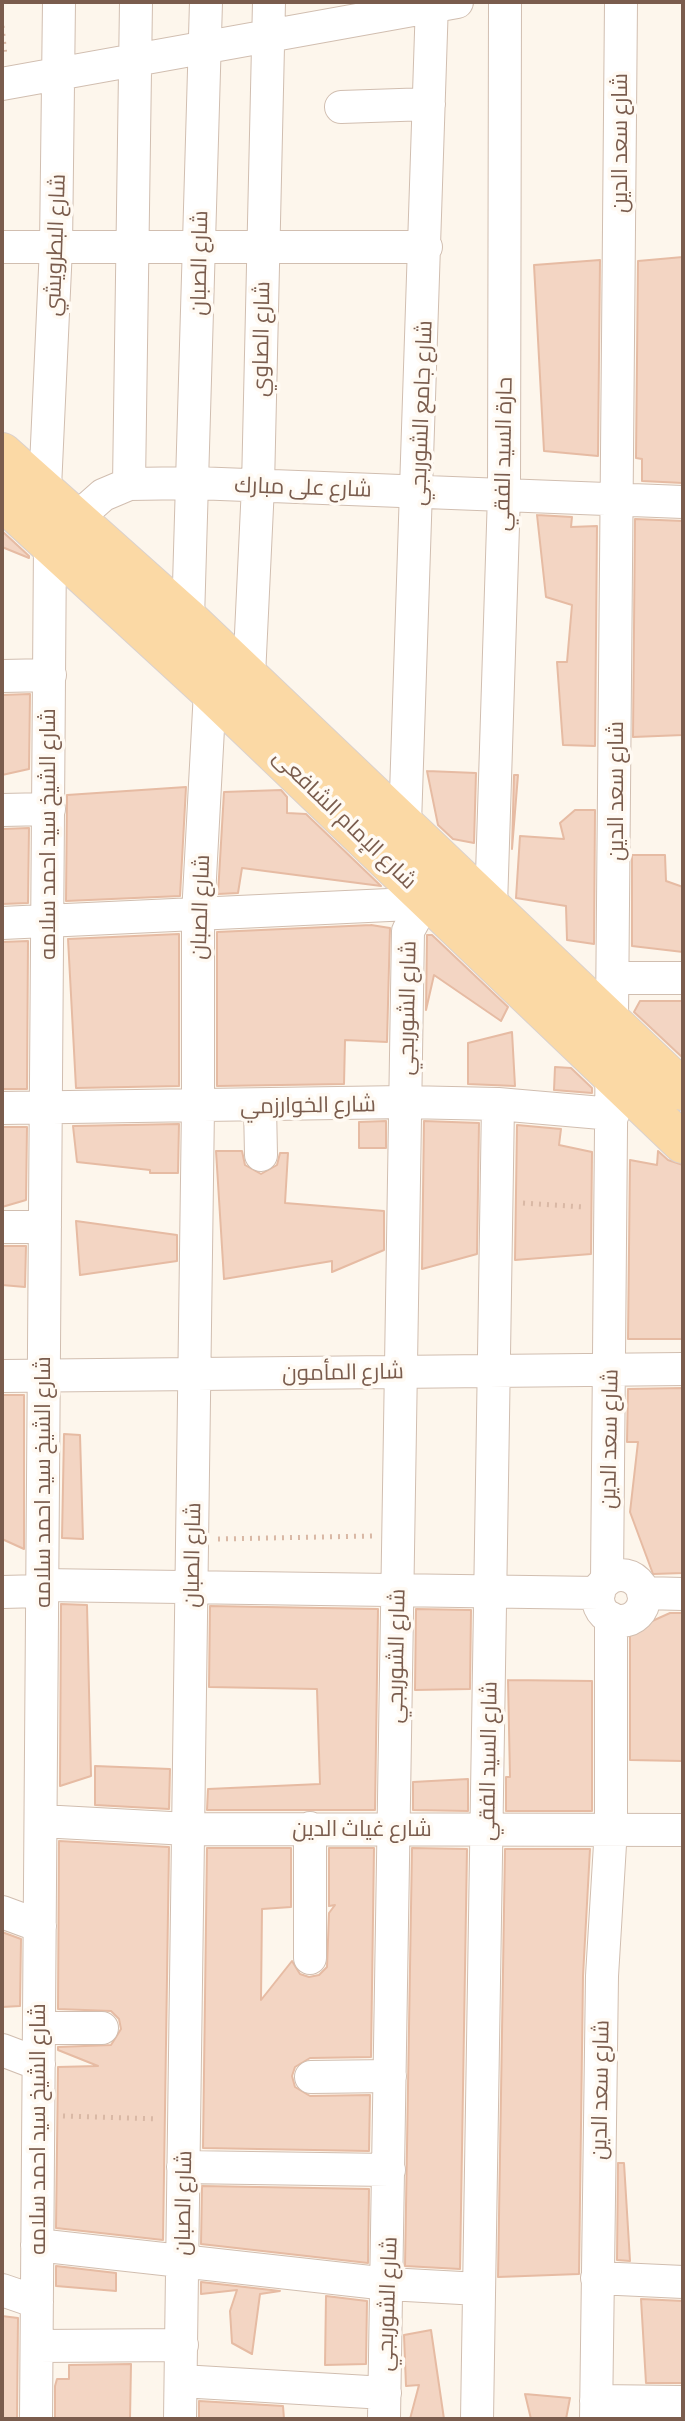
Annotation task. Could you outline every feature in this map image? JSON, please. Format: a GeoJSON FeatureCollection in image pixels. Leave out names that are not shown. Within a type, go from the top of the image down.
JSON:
{"type":"FeatureCollection","features":[{"type":"Feature","properties":{"kind":"main road","name":"شارع الإمام الشافعى"},"geometry":{"type":"LineString","coordinates":[[2,453],[45,488],[64,531],[210,691],[432,903],[614,1096],[683,1143]]}},
{"type":"Feature","properties":{"kind":"main road","name":"شارع الإمام الشافعى"},"geometry":{"type":"LineString","coordinates":[[2,500],[64,531],[188,619],[683,1090]]}},
{"type":"Feature","properties":{"kind":"street","name":"شارع البطرويشي"},"geometry":{"type":"LineString","coordinates":[[45,488],[56,247],[59,2]]}},
{"type":"Feature","properties":{"kind":"street"},"geometry":{"type":"LineString","coordinates":[[129,484],[136,2]]}},
{"type":"Feature","properties":{"kind":"street","name":"شارع الصبان"},"geometry":{"type":"LineString","coordinates":[[188,619],[195,483],[206,2]]}},
{"type":"Feature","properties":{"kind":"street","name":"شارع الصاوي"},"geometry":{"type":"LineString","coordinates":[[249,676],[258,486],[269,2]]}},
{"type":"Feature","properties":{"kind":"street","name":"حارة السيد الفقي"},"geometry":{"type":"LineString","coordinates":[[491,906],[504,494],[505,2]]}},
{"type":"Feature","properties":{"kind":"street","name":"شارع سعد الدين"},"geometry":{"type":"LineString","coordinates":[[596,2410],[602,1976],[611,1828],[606,1597],[614,1096],[621,2]]}},
{"type":"Feature","properties":{"kind":"street"},"geometry":{"type":"LineString","coordinates":[[2,84],[269,36],[370,10],[440,3]]}},
{"type":"Feature","properties":{"kind":"street","name":"شارع جامع الشوربجي"},"geometry":{"type":"LineString","coordinates":[[405,824],[419,490],[429,104],[440,3]]}},
{"type":"Feature","properties":{"kind":"street"},"geometry":{"type":"LineString","coordinates":[[341,107],[429,104]]}},
{"type":"Feature","properties":{"kind":"street"},"geometry":{"type":"LineString","coordinates":[[2,247],[426,247]]}},
{"type":"Feature","properties":{"kind":"street","name":"شارع على مبارك"},"geometry":{"type":"LineString","coordinates":[[64,531],[103,495],[129,484],[419,490],[683,502]]}},
{"type":"Feature","properties":{"kind":"street","name":"شارع الشيخ سيد احمد سلامه"},"geometry":{"type":"LineString","coordinates":[[36,2419],[50,675],[64,531]]}},
{"type":"Feature","properties":{"kind":"street"},"geometry":{"type":"LineString","coordinates":[[2,676],[50,675]]}},
{"type":"Feature","properties":{"kind":"street","name":"شارع الصبان"},"geometry":{"type":"LineString","coordinates":[[180,2419],[193,1540],[198,915],[210,691]]}},
{"type":"Feature","properties":{"kind":"street"},"geometry":{"type":"LineString","coordinates":[[2,810],[49,809]]}},
{"type":"Feature","properties":{"kind":"street"},"geometry":{"type":"LineString","coordinates":[[2,923],[432,903]]}},
{"type":"Feature","properties":{"kind":"street","name":"شارع الشوربجي"},"geometry":{"type":"LineString","coordinates":[[384,2406],[408,931],[417,915],[432,903]]}},
{"type":"Feature","properties":{"kind":"street"},"geometry":{"type":"LineString","coordinates":[[615,978],[683,978]]}},
{"type":"Feature","properties":{"kind":"street","name":"شارع الخوارزمي"},"geometry":{"type":"LineString","coordinates":[[2,1108],[405,1102],[498,1104],[614,1096]]}},
{"type":"Feature","properties":{"kind":"street","name":"شارع السيد الفقي"},"geometry":{"type":"LineString","coordinates":[[477,2419],[498,1104]]}},
{"type":"Feature","properties":{"kind":"street"},"geometry":{"type":"LineString","coordinates":[[260,1106],[261,1155]]}},
{"type":"Feature","properties":{"kind":"street"},"geometry":{"type":"LineString","coordinates":[[2,1227],[45,1227]]}},
{"type":"Feature","properties":{"kind":"street","name":"شارع المأمون"},"geometry":{"type":"LineString","coordinates":[[2,1376],[683,1369]]}},
{"type":"Feature","properties":{"kind":"street"},"geometry":{"type":"LineString","coordinates":[[2,1592],[42,1588],[397,1589],[491,1590],[606,1597],[625,1576],[639,1585],[643,1593],[683,1594]]}},
{"type":"Feature","properties":{"kind":"street","name":"شارع غياث الدين"},"geometry":{"type":"LineString","coordinates":[[41,1821],[188,1829],[683,1830]]}},
{"type":"Feature","properties":{"kind":"street"},"geometry":{"type":"LineString","coordinates":[[310,1828],[310,1958]]}},
{"type":"Feature","properties":{"kind":"street"},"geometry":{"type":"LineString","coordinates":[[2,1912],[40,1926]]}},
{"type":"Feature","properties":{"kind":"street"},"geometry":{"type":"LineString","coordinates":[[39,2028],[102,2028]]}},
{"type":"Feature","properties":{"kind":"street"},"geometry":{"type":"LineString","coordinates":[[2,2050],[39,2064]]}},
{"type":"Feature","properties":{"kind":"street"},"geometry":{"type":"LineString","coordinates":[[311,2077],[390,2076]]}},
{"type":"Feature","properties":{"kind":"street"},"geometry":{"type":"LineString","coordinates":[[183,2167],[389,2170]]}},
{"type":"Feature","properties":{"kind":"street"},"geometry":{"type":"LineString","coordinates":[[37,2245],[388,2284],[479,2289]]}},
{"type":"Feature","properties":{"kind":"street"},"geometry":{"type":"LineString","coordinates":[[597,2278],[683,2282]]}},
{"type":"Feature","properties":{"kind":"street"},"geometry":{"type":"LineString","coordinates":[[2,2290],[37,2302]]}},
{"type":"Feature","properties":{"kind":"street"},"geometry":{"type":"LineString","coordinates":[[38,2346],[182,2345]]}},
{"type":"Feature","properties":{"kind":"street"},"geometry":{"type":"LineString","coordinates":[[181,2381],[384,2406]]}},
{"type":"Feature","properties":{"kind":"street"},"geometry":{"type":"LineString","coordinates":[[596,2410],[683,2402]]}},
{"type":"Feature","properties":{"kind":"path"},"geometry":{"type":"LineString","coordinates":[[498,1202],[612,1208]]}},
{"type":"Feature","properties":{"kind":"path"},"geometry":{"type":"LineString","coordinates":[[193,1540],[398,1536]]}},
{"type":"Feature","properties":{"kind":"path"},"geometry":{"type":"LineString","coordinates":[[38,2115],[184,2120]]}},
{"type":"Feature","properties":{"kind":"building"},"geometry":{"type":"Polygon","coordinates":[[[683,257],[683,483],[642,481],[642,459],[636,458],[638,261],[683,257]]]}},
{"type":"Feature","properties":{"kind":"building"},"geometry":{"type":"Polygon","coordinates":[[[600,260],[598,456],[544,451],[534,265],[600,260]]]}},
{"type":"Feature","properties":{"kind":"building"},"geometry":{"type":"Polygon","coordinates":[[[537,515],[572,517],[571,527],[597,526],[595,746],[563,745],[557,662],[567,662],[572,605],[546,597],[537,515]]]}},
{"type":"Feature","properties":{"kind":"building"},"geometry":{"type":"Polygon","coordinates":[[[635,519],[683,521],[683,735],[633,737],[635,519]]]}},
{"type":"Feature","properties":{"kind":"building"},"geometry":{"type":"Polygon","coordinates":[[[2,531],[29,556],[29,558],[2,547],[2,531]]]}},
{"type":"Feature","properties":{"kind":"building"},"geometry":{"type":"Polygon","coordinates":[[[30,694],[29,769],[2,775],[2,695],[30,694]]]}},
{"type":"Feature","properties":{"kind":"building"},"geometry":{"type":"Polygon","coordinates":[[[427,771],[476,773],[474,843],[453,839],[438,825],[427,771]]]}},
{"type":"Feature","properties":{"kind":"building"},"geometry":{"type":"Polygon","coordinates":[[[514,775],[518,775],[512,849],[514,775]]]}},
{"type":"Feature","properties":{"kind":"building"},"geometry":{"type":"Polygon","coordinates":[[[186,787],[180,896],[66,901],[67,795],[186,787]]]}},
{"type":"Feature","properties":{"kind":"building"},"geometry":{"type":"Polygon","coordinates":[[[281,790],[287,797],[287,813],[306,814],[381,886],[242,868],[238,893],[218,894],[224,792],[281,790]]]}},
{"type":"Feature","properties":{"kind":"building"},"geometry":{"type":"Polygon","coordinates":[[[575,810],[595,810],[594,944],[567,940],[566,906],[516,898],[520,836],[564,839],[560,823],[575,810]]]}},
{"type":"Feature","properties":{"kind":"building"},"geometry":{"type":"Polygon","coordinates":[[[29,828],[28,903],[2,904],[2,829],[29,828]]]}},
{"type":"Feature","properties":{"kind":"building"},"geometry":{"type":"Polygon","coordinates":[[[632,855],[665,855],[666,881],[683,887],[683,952],[632,946],[632,855]]]}},
{"type":"Feature","properties":{"kind":"building"},"geometry":{"type":"Polygon","coordinates":[[[371,925],[390,928],[387,1042],[345,1040],[344,1084],[217,1086],[217,932],[371,925]]]}},
{"type":"Feature","properties":{"kind":"building"},"geometry":{"type":"Polygon","coordinates":[[[179,934],[179,1086],[76,1088],[68,939],[179,934]]]}},
{"type":"Feature","properties":{"kind":"building"},"geometry":{"type":"Polygon","coordinates":[[[427,935],[432,935],[508,1007],[501,1021],[434,975],[426,1010],[427,935]]]}},
{"type":"Feature","properties":{"kind":"building"},"geometry":{"type":"Polygon","coordinates":[[[28,941],[27,1089],[2,1089],[2,942],[28,941]]]}},
{"type":"Feature","properties":{"kind":"building"},"geometry":{"type":"Polygon","coordinates":[[[640,1001],[683,1001],[683,1058],[634,1012],[640,1001]]]}},
{"type":"Feature","properties":{"kind":"building"},"geometry":{"type":"Polygon","coordinates":[[[512,1032],[515,1086],[468,1084],[468,1043],[512,1032]]]}},
{"type":"Feature","properties":{"kind":"building"},"geometry":{"type":"Polygon","coordinates":[[[555,1067],[571,1068],[592,1088],[592,1093],[554,1090],[555,1067]]]}},
{"type":"Feature","properties":{"kind":"building"},"geometry":{"type":"Polygon","coordinates":[[[386,1121],[386,1148],[359,1148],[359,1122],[386,1121]]]}},
{"type":"Feature","properties":{"kind":"building"},"geometry":{"type":"Polygon","coordinates":[[[424,1121],[479,1123],[477,1254],[422,1269],[424,1121]]]}},
{"type":"Feature","properties":{"kind":"building"},"geometry":{"type":"Polygon","coordinates":[[[179,1124],[178,1173],[150,1173],[150,1170],[77,1162],[73,1126],[179,1124]]]}},
{"type":"Feature","properties":{"kind":"building"},"geometry":{"type":"Polygon","coordinates":[[[517,1125],[561,1129],[559,1145],[592,1152],[591,1254],[515,1260],[517,1125]]]}},
{"type":"Feature","properties":{"kind":"building"},"geometry":{"type":"Polygon","coordinates":[[[2,1127],[27,1127],[26,1200],[2,1207],[2,1127]]]}},
{"type":"Feature","properties":{"kind":"building"},"geometry":{"type":"Polygon","coordinates":[[[216,1151],[242,1151],[245,1165],[261,1174],[277,1165],[280,1153],[288,1153],[285,1203],[384,1211],[384,1250],[332,1272],[332,1261],[224,1279],[216,1151]]]}},
{"type":"Feature","properties":{"kind":"building"},"geometry":{"type":"Polygon","coordinates":[[[658,1151],[668,1160],[683,1165],[683,1339],[628,1339],[630,1160],[657,1165],[658,1151]]]}},
{"type":"Feature","properties":{"kind":"building"},"geometry":{"type":"Polygon","coordinates":[[[76,1221],[177,1235],[177,1261],[80,1275],[76,1221]]]}},
{"type":"Feature","properties":{"kind":"building"},"geometry":{"type":"Polygon","coordinates":[[[2,1246],[26,1246],[25,1287],[2,1285],[2,1246]]]}},
{"type":"Feature","properties":{"kind":"building"},"geometry":{"type":"Polygon","coordinates":[[[683,1388],[683,1573],[653,1574],[630,1512],[638,1442],[627,1442],[628,1389],[683,1388]]]}},
{"type":"Feature","properties":{"kind":"building"},"geometry":{"type":"Polygon","coordinates":[[[2,1395],[24,1395],[24,1549],[2,1539],[2,1395]]]}},
{"type":"Feature","properties":{"kind":"building"},"geometry":{"type":"Polygon","coordinates":[[[64,1434],[80,1435],[83,1539],[62,1538],[64,1434]]]}},
{"type":"Feature","properties":{"kind":"building"},"geometry":{"type":"Polygon","coordinates":[[[61,1604],[87,1605],[91,1776],[60,1786],[61,1604]]]}},
{"type":"Feature","properties":{"kind":"building"},"geometry":{"type":"Polygon","coordinates":[[[210,1606],[378,1609],[375,1810],[207,1810],[208,1789],[320,1784],[317,1689],[209,1687],[210,1606]]]}},
{"type":"Feature","properties":{"kind":"building"},"geometry":{"type":"Polygon","coordinates":[[[416,1609],[471,1610],[470,1689],[415,1690],[416,1609]]]}},
{"type":"Feature","properties":{"kind":"building"},"geometry":{"type":"Polygon","coordinates":[[[670,1613],[683,1613],[683,1761],[630,1760],[630,1631],[670,1613]]]}},
{"type":"Feature","properties":{"kind":"building"},"geometry":{"type":"Polygon","coordinates":[[[508,1680],[592,1681],[592,1811],[506,1811],[506,1777],[510,1777],[508,1680]]]}},
{"type":"Feature","properties":{"kind":"building"},"geometry":{"type":"Polygon","coordinates":[[[95,1766],[170,1769],[169,1809],[95,1805],[95,1766]]]}},
{"type":"Feature","properties":{"kind":"building"},"geometry":{"type":"Polygon","coordinates":[[[468,1779],[468,1811],[413,1810],[413,1782],[468,1779]]]}},
{"type":"Feature","properties":{"kind":"building"},"geometry":{"type":"Polygon","coordinates":[[[59,1841],[169,1847],[163,2240],[56,2228],[58,2067],[98,2066],[58,2050],[58,2047],[111,2045],[121,2029],[119,2019],[111,2011],[58,2009],[59,1841]]]}},
{"type":"Feature","properties":{"kind":"building"},"geometry":{"type":"Polygon","coordinates":[[[207,1848],[291,1848],[291,1907],[262,1909],[261,2000],[292,1961],[300,1974],[309,1977],[319,1975],[327,1967],[329,1913],[335,1905],[329,1906],[329,1848],[374,1848],[371,2057],[310,2058],[295,2067],[292,2076],[295,2087],[310,2096],[370,2095],[369,2151],[203,2148],[207,1848]]]}},
{"type":"Feature","properties":{"kind":"building"},"geometry":{"type":"Polygon","coordinates":[[[412,1848],[467,1849],[460,2269],[405,2266],[412,1848]]]}},
{"type":"Feature","properties":{"kind":"building"},"geometry":{"type":"Polygon","coordinates":[[[505,1849],[590,1849],[583,1976],[579,2274],[498,2277],[505,1849]]]}},
{"type":"Feature","properties":{"kind":"building"},"geometry":{"type":"Polygon","coordinates":[[[2,1932],[21,1939],[20,2006],[2,2007],[2,1932]]]}},
{"type":"Feature","properties":{"kind":"building"},"geometry":{"type":"Polygon","coordinates":[[[618,2163],[624,2163],[630,2261],[617,2260],[618,2163]]]}},
{"type":"Feature","properties":{"kind":"building"},"geometry":{"type":"Polygon","coordinates":[[[202,2186],[369,2189],[368,2263],[201,2244],[202,2186]]]}},
{"type":"Feature","properties":{"kind":"building"},"geometry":{"type":"Polygon","coordinates":[[[56,2266],[116,2273],[116,2291],[56,2286],[56,2266]]]}},
{"type":"Feature","properties":{"kind":"building"},"geometry":{"type":"Polygon","coordinates":[[[201,2282],[280,2291],[260,2294],[252,2354],[232,2343],[230,2311],[237,2290],[201,2294],[201,2282]]]}},
{"type":"Feature","properties":{"kind":"building"},"geometry":{"type":"Polygon","coordinates":[[[326,2296],[367,2301],[366,2364],[325,2365],[326,2296]]]}},
{"type":"Feature","properties":{"kind":"building"},"geometry":{"type":"Polygon","coordinates":[[[641,2299],[683,2301],[683,2383],[646,2383],[641,2299]]]}},
{"type":"Feature","properties":{"kind":"building"},"geometry":{"type":"Polygon","coordinates":[[[2,2316],[18,2318],[17,2419],[2,2419],[2,2316]]]}},
{"type":"Feature","properties":{"kind":"building"},"geometry":{"type":"Polygon","coordinates":[[[431,2330],[444,2419],[410,2419],[419,2385],[406,2386],[404,2335],[431,2330]]]}},
{"type":"Feature","properties":{"kind":"building"},"geometry":{"type":"Polygon","coordinates":[[[131,2364],[130,2419],[55,2419],[55,2386],[57,2379],[69,2379],[69,2365],[131,2364]]]}},
{"type":"Feature","properties":{"kind":"building"},"geometry":{"type":"Polygon","coordinates":[[[525,2394],[570,2398],[566,2419],[531,2419],[525,2394]]]}},
{"type":"Feature","properties":{"kind":"building"},"geometry":{"type":"Polygon","coordinates":[[[199,2401],[283,2406],[284,2419],[199,2419],[199,2401]]]}}]}
